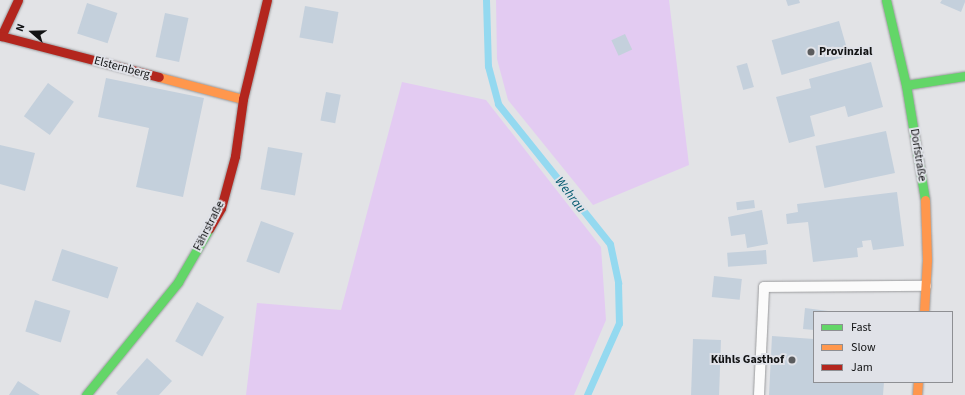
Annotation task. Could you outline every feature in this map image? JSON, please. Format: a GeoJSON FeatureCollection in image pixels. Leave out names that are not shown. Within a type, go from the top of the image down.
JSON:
{"type":"FeatureCollection","features":[{"type":"Feature","properties":{"kind":"street","name":"Elsternberg"},"geometry":{"type":"LineString","coordinates":[[18,0],[1,37],[243,100]]}},
{"type":"Feature","properties":{"kind":"street","name":"Fährstraße"},"geometry":{"type":"LineString","coordinates":[[86,395],[178,282],[220,208],[235,156],[243,100],[267,0]]}},
{"type":"Feature","properties":{"kind":"street","name":"Dorfstraße"},"geometry":{"type":"LineString","coordinates":[[886,0],[906,85],[926,205],[926,286],[924,311]]}},
{"type":"Feature","properties":{"kind":"street"},"geometry":{"type":"LineString","coordinates":[[906,85],[965,76]]}},
{"type":"Feature","properties":{"kind":"street"},"geometry":{"type":"LineString","coordinates":[[917,395],[918,383]]}},
{"type":"Feature","properties":{"kind":"lane"},"geometry":{"type":"LineString","coordinates":[[759,395],[764,288],[926,286]]}},
{"type":"Feature","properties":{"kind":"shaded area"},"geometry":{"type":"Polygon","coordinates":[[[496,0],[669,0],[689,165],[593,205],[508,100],[497,59],[496,0]]]}},
{"type":"Feature","properties":{"kind":"shaded area"},"geometry":{"type":"Polygon","coordinates":[[[402,82],[486,100],[601,247],[606,320],[574,395],[246,395],[257,303],[341,310],[402,82]]]}},
{"type":"Feature","properties":{"kind":"building"},"geometry":{"type":"Polygon","coordinates":[[[786,0],[799,0],[800,3],[788,6],[786,0]]]}},
{"type":"Feature","properties":{"kind":"building"},"geometry":{"type":"Polygon","coordinates":[[[942,0],[965,0],[965,2],[961,12],[940,3],[942,0]]]}},
{"type":"Feature","properties":{"kind":"building"},"geometry":{"type":"Polygon","coordinates":[[[87,3],[117,13],[108,43],[77,33],[87,3]]]}},
{"type":"Feature","properties":{"kind":"building"},"geometry":{"type":"Polygon","coordinates":[[[305,6],[338,12],[333,43],[299,38],[305,6]]]}},
{"type":"Feature","properties":{"kind":"building"},"geometry":{"type":"Polygon","coordinates":[[[165,13],[188,18],[179,62],[156,57],[165,13]]]}},
{"type":"Feature","properties":{"kind":"building","name":"Provinzial"},"geometry":{"type":"Polygon","coordinates":[[[839,21],[849,56],[782,75],[772,40],[839,21]]]}},
{"type":"Feature","properties":{"kind":"building"},"geometry":{"type":"Polygon","coordinates":[[[625,34],[632,49],[619,56],[611,40],[625,34]]]}},
{"type":"Feature","properties":{"kind":"building"},"geometry":{"type":"Polygon","coordinates":[[[871,62],[883,107],[848,117],[845,106],[810,116],[815,136],[789,143],[776,97],[811,88],[809,79],[871,62]]]}},
{"type":"Feature","properties":{"kind":"building"},"geometry":{"type":"Polygon","coordinates":[[[747,63],[754,87],[743,90],[736,66],[747,63]]]}},
{"type":"Feature","properties":{"kind":"building"},"geometry":{"type":"Polygon","coordinates":[[[106,78],[204,98],[183,197],[136,187],[149,128],[98,117],[106,78]]]}},
{"type":"Feature","properties":{"kind":"building"},"geometry":{"type":"Polygon","coordinates":[[[48,83],[74,102],[50,135],[24,116],[48,83]]]}},
{"type":"Feature","properties":{"kind":"building"},"geometry":{"type":"Polygon","coordinates":[[[326,92],[341,95],[335,123],[320,120],[326,92]]]}},
{"type":"Feature","properties":{"kind":"building"},"geometry":{"type":"Polygon","coordinates":[[[886,131],[895,173],[825,188],[816,146],[886,131]]]}},
{"type":"Feature","properties":{"kind":"building"},"geometry":{"type":"Polygon","coordinates":[[[0,145],[35,153],[25,191],[0,184],[0,145]]]}},
{"type":"Feature","properties":{"kind":"building"},"geometry":{"type":"Polygon","coordinates":[[[268,147],[302,153],[295,195],[261,189],[268,147]]]}},
{"type":"Feature","properties":{"kind":"building"},"geometry":{"type":"Polygon","coordinates":[[[897,192],[904,246],[873,250],[871,240],[862,241],[863,247],[857,248],[858,257],[813,262],[808,222],[787,224],[786,214],[798,212],[797,204],[897,192]]]}},
{"type":"Feature","properties":{"kind":"building"},"geometry":{"type":"Polygon","coordinates":[[[754,200],[755,208],[737,210],[736,202],[754,200]]]}},
{"type":"Feature","properties":{"kind":"building"},"geometry":{"type":"Polygon","coordinates":[[[762,210],[768,244],[747,248],[745,234],[731,236],[728,217],[762,210]]]}},
{"type":"Feature","properties":{"kind":"building"},"geometry":{"type":"Polygon","coordinates":[[[261,221],[294,233],[279,273],[246,261],[261,221]]]}},
{"type":"Feature","properties":{"kind":"building"},"geometry":{"type":"Polygon","coordinates":[[[62,249],[118,267],[108,299],[52,280],[62,249]]]}},
{"type":"Feature","properties":{"kind":"building"},"geometry":{"type":"Polygon","coordinates":[[[766,250],[767,264],[728,267],[727,253],[766,250]]]}},
{"type":"Feature","properties":{"kind":"building"},"geometry":{"type":"Polygon","coordinates":[[[714,276],[742,279],[740,300],[712,297],[714,276]]]}},
{"type":"Feature","properties":{"kind":"building"},"geometry":{"type":"Polygon","coordinates":[[[35,300],[70,311],[61,342],[25,332],[35,300]]]}},
{"type":"Feature","properties":{"kind":"building"},"geometry":{"type":"Polygon","coordinates":[[[197,302],[224,317],[202,356],[175,341],[197,302]]]}},
{"type":"Feature","properties":{"kind":"building"},"geometry":{"type":"Polygon","coordinates":[[[805,308],[828,311],[813,311],[813,330],[803,329],[805,308]]]}},
{"type":"Feature","properties":{"kind":"building","name":"Kühls Gasthof"},"geometry":{"type":"Polygon","coordinates":[[[772,336],[813,339],[813,383],[884,383],[883,395],[769,395],[772,336]]]}},
{"type":"Feature","properties":{"kind":"building"},"geometry":{"type":"Polygon","coordinates":[[[693,339],[721,340],[719,395],[691,395],[693,339]]]}},
{"type":"Feature","properties":{"kind":"building"},"geometry":{"type":"Polygon","coordinates":[[[147,358],[172,381],[159,395],[118,395],[116,393],[147,358]]]}},
{"type":"Feature","properties":{"kind":"building"},"geometry":{"type":"Polygon","coordinates":[[[18,381],[40,395],[9,395],[18,381]]]}},
{"type":"Feature","properties":{"kind":"waterway","name":"Wehrau"},"geometry":{"type":"LineString","coordinates":[[486,0],[488,66],[498,104],[610,244],[618,283],[619,323],[587,395]]}},
{"type":"Feature","properties":{"kind":"traffic: fast"},"geometry":{"type":"LineString","coordinates":[[886,0],[906,85],[925,200]]}},
{"type":"Feature","properties":{"kind":"traffic: fast"},"geometry":{"type":"LineString","coordinates":[[906,85],[965,76]]}},
{"type":"Feature","properties":{"kind":"traffic: fast"},"geometry":{"type":"LineString","coordinates":[[86,395],[178,282],[209,229]]}},
{"type":"Feature","properties":{"kind":"traffic: slow"},"geometry":{"type":"LineString","coordinates":[[159,77],[243,99]]}},
{"type":"Feature","properties":{"kind":"traffic: slow"},"geometry":{"type":"LineString","coordinates":[[924,311],[927,260],[925,200]]}},
{"type":"Feature","properties":{"kind":"traffic: slow"},"geometry":{"type":"LineString","coordinates":[[917,395],[918,383]]}},
{"type":"Feature","properties":{"kind":"traffic: jam"},"geometry":{"type":"LineString","coordinates":[[18,0],[1,36],[159,77]]}},
{"type":"Feature","properties":{"kind":"traffic: jam"},"geometry":{"type":"LineString","coordinates":[[209,229],[221,208],[235,156],[243,99],[267,0]]}},
{"type":"Feature","properties":{"kind":"place","name":"Provinzial"},"geometry":{"type":"Point","coordinates":[811,52]}},
{"type":"Feature","properties":{"kind":"place","name":"Kühls Gasthof"},"geometry":{"type":"Point","coordinates":[792,360]}}]}
